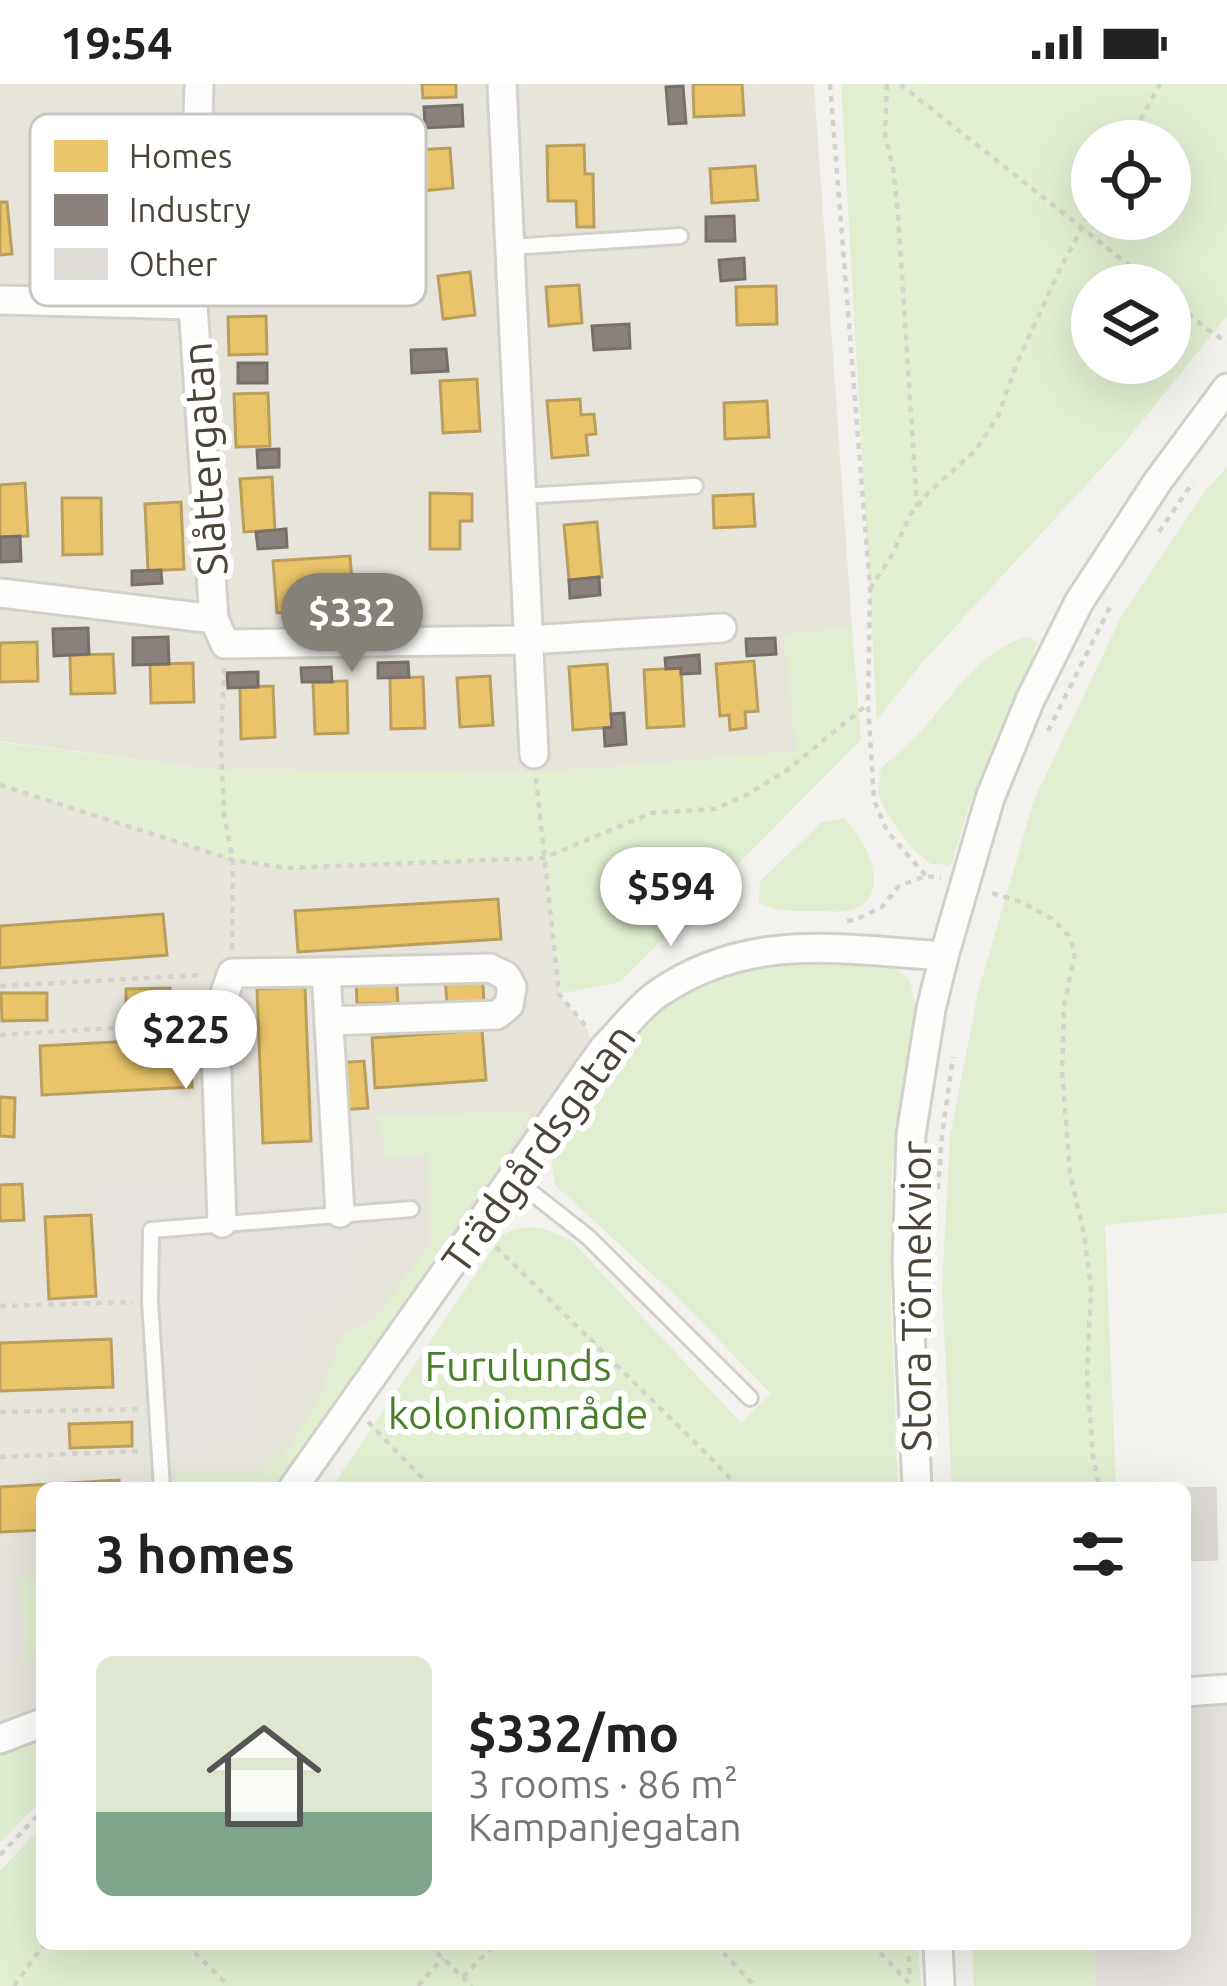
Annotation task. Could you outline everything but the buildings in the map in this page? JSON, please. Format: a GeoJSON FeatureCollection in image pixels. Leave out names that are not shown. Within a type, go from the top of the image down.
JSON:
{"type":"FeatureCollection","features":[{"type":"Feature","properties":{"kind":"street","name":"Slåttergatan"},"geometry":{"type":"LineString","coordinates":[[198,114],[199,84]]}},
{"type":"Feature","properties":{"kind":"street"},"geometry":{"type":"LineString","coordinates":[[502,84],[534,754]]}},
{"type":"Feature","properties":{"kind":"street"},"geometry":{"type":"LineString","coordinates":[[0,300],[30,301]]}},
{"type":"Feature","properties":{"kind":"street","name":"Slåttergatan"},"geometry":{"type":"LineString","coordinates":[[194,306],[219,632]]}},
{"type":"Feature","properties":{"kind":"street","name":"Stora Törnekvior"},"geometry":{"type":"LineString","coordinates":[[917,1482],[907,1262],[911,1135],[944,956],[990,798],[1030,700],[1079,602],[1158,481],[1227,388]]}},
{"type":"Feature","properties":{"kind":"street"},"geometry":{"type":"LineString","coordinates":[[0,592],[219,632],[528,640],[722,628]]}},
{"type":"Feature","properties":{"kind":"street","name":"Trädgårdsgatan"},"geometry":{"type":"LineString","coordinates":[[297,1482],[604,1048],[652,998],[701,968],[760,951],[817,947],[944,956]]}},
{"type":"Feature","properties":{"kind":"street"},"geometry":{"type":"LineString","coordinates":[[222,1223],[215,1021],[232,973],[490,968],[506,976],[512,987],[508,1005],[497,1015],[328,1021]]}},
{"type":"Feature","properties":{"kind":"street"},"geometry":{"type":"LineString","coordinates":[[326,972],[340,1213]]}},
{"type":"Feature","properties":{"kind":"street"},"geometry":{"type":"LineString","coordinates":[[1191,1692],[1227,1689]]}},
{"type":"Feature","properties":{"kind":"street"},"geometry":{"type":"LineString","coordinates":[[0,1739],[36,1725]]}},
{"type":"Feature","properties":{"kind":"street"},"geometry":{"type":"LineString","coordinates":[[938,1950],[940,1986]]}},
{"type":"Feature","properties":{"kind":"lane"},"geometry":{"type":"LineString","coordinates":[[510,247],[680,236]]}},
{"type":"Feature","properties":{"kind":"lane"},"geometry":{"type":"LineString","coordinates":[[521,496],[695,486]]}},
{"type":"Feature","properties":{"kind":"lane"},"geometry":{"type":"LineString","coordinates":[[513,1178],[588,1237],[750,1398]]}},
{"type":"Feature","properties":{"kind":"lane"},"geometry":{"type":"LineString","coordinates":[[162,1482],[150,1301],[151,1230],[411,1209]]}},
{"type":"Feature","properties":{"kind":"path"},"geometry":{"type":"LineString","coordinates":[[830,84],[869,589],[868,704],[874,800],[887,831],[926,876]]}},
{"type":"Feature","properties":{"kind":"path"},"geometry":{"type":"LineString","coordinates":[[887,84],[885,135],[898,215],[916,507]]}},
{"type":"Feature","properties":{"kind":"path"},"geometry":{"type":"LineString","coordinates":[[900,84],[1071,218]]}},
{"type":"Feature","properties":{"kind":"path"},"geometry":{"type":"LineString","coordinates":[[1140,120],[1160,84]]}},
{"type":"Feature","properties":{"kind":"path"},"geometry":{"type":"LineString","coordinates":[[869,589],[892,555],[910,515],[976,450],[998,416],[1017,363],[1075,240]]}},
{"type":"Feature","properties":{"kind":"path"},"geometry":{"type":"LineString","coordinates":[[1098,240],[1128,264]]}},
{"type":"Feature","properties":{"kind":"path"},"geometry":{"type":"LineString","coordinates":[[1191,316],[1227,342]]}},
{"type":"Feature","properties":{"kind":"path"},"geometry":{"type":"LineString","coordinates":[[1152,543],[1202,469]]}},
{"type":"Feature","properties":{"kind":"path"},"geometry":{"type":"LineString","coordinates":[[1043,740],[1114,598]]}},
{"type":"Feature","properties":{"kind":"path"},"geometry":{"type":"LineString","coordinates":[[0,986],[232,973],[233,860],[224,815],[219,632]]}},
{"type":"Feature","properties":{"kind":"path"},"geometry":{"type":"LineString","coordinates":[[0,785],[233,860],[286,868],[544,858],[651,813],[715,809],[746,795],[786,771],[868,704]]}},
{"type":"Feature","properties":{"kind":"path"},"geometry":{"type":"LineString","coordinates":[[534,754],[559,994],[604,1048]]}},
{"type":"Feature","properties":{"kind":"path"},"geometry":{"type":"LineString","coordinates":[[987,892],[1051,918],[1069,936],[1075,952],[1064,1007],[1062,1070],[1070,1173],[1091,1288],[1087,1376],[1098,1482]]}},
{"type":"Feature","properties":{"kind":"path"},"geometry":{"type":"LineString","coordinates":[[0,1035],[215,1021]]}},
{"type":"Feature","properties":{"kind":"path"},"geometry":{"type":"LineString","coordinates":[[937,1204],[955,1041]]}},
{"type":"Feature","properties":{"kind":"path"},"geometry":{"type":"LineString","coordinates":[[476,1230],[730,1482]]}},
{"type":"Feature","properties":{"kind":"path"},"geometry":{"type":"LineString","coordinates":[[0,1306],[150,1301]]}},
{"type":"Feature","properties":{"kind":"path"},"geometry":{"type":"LineString","coordinates":[[352,1405],[422,1482]]}},
{"type":"Feature","properties":{"kind":"path"},"geometry":{"type":"LineString","coordinates":[[0,1412],[159,1408]]}},
{"type":"Feature","properties":{"kind":"path"},"geometry":{"type":"LineString","coordinates":[[0,1457],[160,1450]]}},
{"type":"Feature","properties":{"kind":"path"},"geometry":{"type":"LineString","coordinates":[[0,1856],[36,1817]]}},
{"type":"Feature","properties":{"kind":"path"},"geometry":{"type":"LineString","coordinates":[[14,1986],[40,1950]]}},
{"type":"Feature","properties":{"kind":"path"},"geometry":{"type":"LineString","coordinates":[[192,1950],[229,1986]]}},
{"type":"Feature","properties":{"kind":"path"},"geometry":{"type":"LineString","coordinates":[[434,1950],[472,1986]]}},
{"type":"Feature","properties":{"kind":"path"},"geometry":{"type":"LineString","coordinates":[[463,1977],[489,1950]]}},
{"type":"Feature","properties":{"kind":"path"},"geometry":{"type":"LineString","coordinates":[[722,1950],[755,1986]]}},
{"type":"Feature","properties":{"kind":"path"},"geometry":{"type":"LineString","coordinates":[[878,1950],[910,1985]]}},
{"type":"Feature","properties":{"kind":"path"},"geometry":{"type":"LineString","coordinates":[[908,1950],[910,1985]]}},
{"type":"Feature","properties":{"kind":"path"},"geometry":{"type":"LineString","coordinates":[[418,1986],[443,1958]]}},
{"type":"Feature","properties":{"kind":"shaded area"},"geometry":{"type":"Polygon","coordinates":[[[0,84],[814,84],[852,628],[784,635],[797,752],[537,773],[215,770],[0,741],[0,84]]]}},
{"type":"Feature","properties":{"kind":"shaded area"},"geometry":{"type":"Polygon","coordinates":[[[0,785],[233,860],[286,868],[545,859],[559,994],[587,1028],[591,1041],[277,1482],[36,1482],[36,1709],[0,1723],[0,785]]]}},
{"type":"Feature","properties":{"kind":"shaded area"},"geometry":{"type":"Polygon","coordinates":[[[420,1159],[426,1238],[356,1243],[360,1304],[301,1309],[304,1367],[255,1371],[260,1447],[147,1455],[136,1295],[106,1296],[98,1182],[420,1159]]]}},
{"type":"Feature","properties":{"kind":"shaded area"},"geometry":{"type":"Polygon","coordinates":[[[18,1581],[22,1658],[0,1659],[0,1582],[18,1581]]]}},
{"type":"Feature","properties":{"kind":"shaded area"},"geometry":{"type":"Polygon","coordinates":[[[1227,1704],[1227,1986],[1096,1986],[1094,1950],[1191,1950],[1191,1707],[1227,1704]]]}},
{"type":"Feature","properties":{"kind":"green space"},"geometry":{"type":"Polygon","coordinates":[[[841,84],[1227,84],[1227,316],[1191,361],[1191,264],[1071,264],[1071,384],[1172,384],[1122,446],[920,665],[877,720],[841,84]]]}},
{"type":"Feature","properties":{"kind":"green space"},"geometry":{"type":"Polygon","coordinates":[[[1227,467],[1227,1213],[1105,1225],[1116,1482],[952,1482],[942,1289],[950,1137],[978,992],[1034,800],[1121,617],[1205,491],[1227,467]]]}},
{"type":"Feature","properties":{"kind":"green space"},"geometry":{"type":"Polygon","coordinates":[[[852,628],[861,740],[620,982],[559,994],[545,859],[286,868],[233,860],[0,785],[0,742],[215,770],[537,773],[796,752],[784,634],[852,628]]]}},
{"type":"Feature","properties":{"kind":"green space"},"geometry":{"type":"Polygon","coordinates":[[[1030,637],[1037,642],[1032,659],[971,801],[951,865],[931,864],[911,847],[887,814],[878,794],[881,768],[917,736],[982,663],[1013,642],[1030,637]]]}},
{"type":"Feature","properties":{"kind":"green space"},"geometry":{"type":"Polygon","coordinates":[[[844,818],[872,864],[873,890],[867,901],[836,912],[787,910],[759,903],[760,881],[822,822],[844,818]]]}},
{"type":"Feature","properties":{"kind":"green space","name":"Furulunds koloniområde"},"geometry":{"type":"Polygon","coordinates":[[[789,962],[893,967],[910,980],[915,1005],[892,1165],[898,1482],[335,1482],[502,1235],[522,1228],[545,1230],[572,1241],[741,1423],[771,1394],[680,1300],[555,1185],[550,1151],[649,1012],[714,977],[789,962]]]}},
{"type":"Feature","properties":{"kind":"green space"},"geometry":{"type":"Polygon","coordinates":[[[531,1112],[291,1482],[177,1482],[176,1474],[259,1474],[292,1443],[322,1392],[342,1335],[372,1322],[431,1242],[428,1155],[387,1157],[377,1116],[531,1112]]]}},
{"type":"Feature","properties":{"kind":"green space"},"geometry":{"type":"Polygon","coordinates":[[[36,1576],[36,1657],[25,1657],[21,1577],[36,1576]]]}},
{"type":"Feature","properties":{"kind":"green space"},"geometry":{"type":"Polygon","coordinates":[[[36,1739],[36,1805],[0,1843],[0,1753],[36,1739]]]}},
{"type":"Feature","properties":{"kind":"green space"},"geometry":{"type":"Polygon","coordinates":[[[36,1832],[36,1950],[918,1950],[921,1986],[0,1986],[0,1871],[36,1832]]]}},
{"type":"Feature","properties":{"kind":"green space"},"geometry":{"type":"Polygon","coordinates":[[[972,1950],[1094,1950],[1096,1986],[974,1986],[972,1950]]]}}]}
